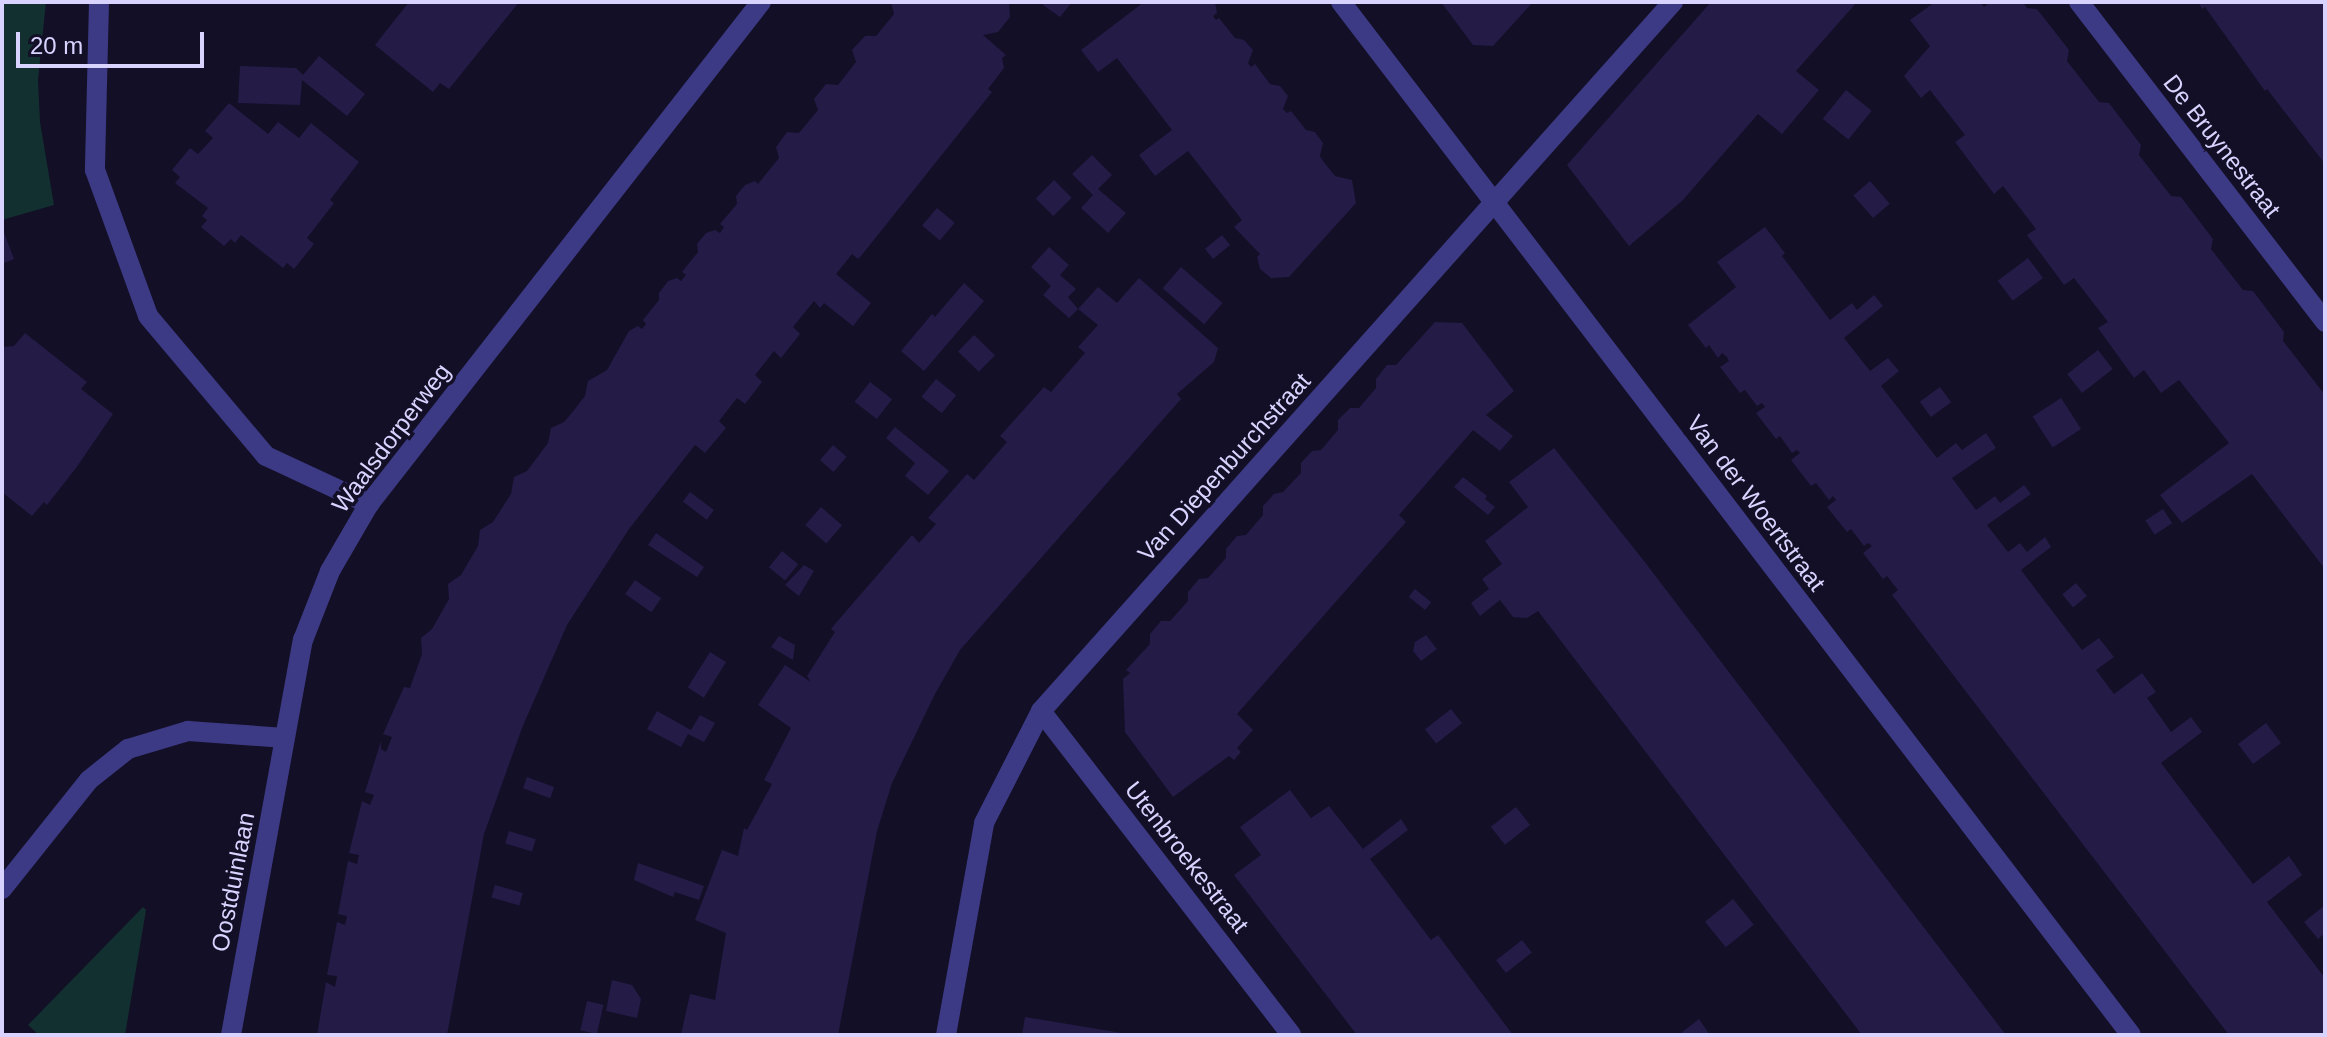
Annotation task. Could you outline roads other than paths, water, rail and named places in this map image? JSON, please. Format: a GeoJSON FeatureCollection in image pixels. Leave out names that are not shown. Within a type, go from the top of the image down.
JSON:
{"type":"FeatureCollection","features":[{"type":"Feature","properties":{"kind":"street"},"geometry":{"type":"LineString","coordinates":[[99,2],[95,170],[148,316],[266,456],[369,504]]}},
{"type":"Feature","properties":{"kind":"street","name":"Waalsdorperweg"},"geometry":{"type":"LineString","coordinates":[[285,738],[311,616],[330,571],[369,504],[761,2]]}},
{"type":"Feature","properties":{"kind":"street","name":"Van der Woertstraat"},"geometry":{"type":"LineString","coordinates":[[1341,2],[2131,1035]]}},
{"type":"Feature","properties":{"kind":"street","name":"Van Diepenburchstraat"},"geometry":{"type":"LineString","coordinates":[[946,1035],[984,823],[1041,711],[1673,2]]}},
{"type":"Feature","properties":{"kind":"street","name":"De Bruynestraat"},"geometry":{"type":"LineString","coordinates":[[2079,2],[2325,322]]}},
{"type":"Feature","properties":{"kind":"street","name":"Utenbroekestraat"},"geometry":{"type":"LineString","coordinates":[[1041,711],[1291,1035]]}},
{"type":"Feature","properties":{"kind":"street"},"geometry":{"type":"LineString","coordinates":[[2,889],[89,780],[128,749],[188,731],[285,738]]}},
{"type":"Feature","properties":{"kind":"street","name":"Oostduinlaan"},"geometry":{"type":"LineString","coordinates":[[231,1035],[285,738]]}}]}
